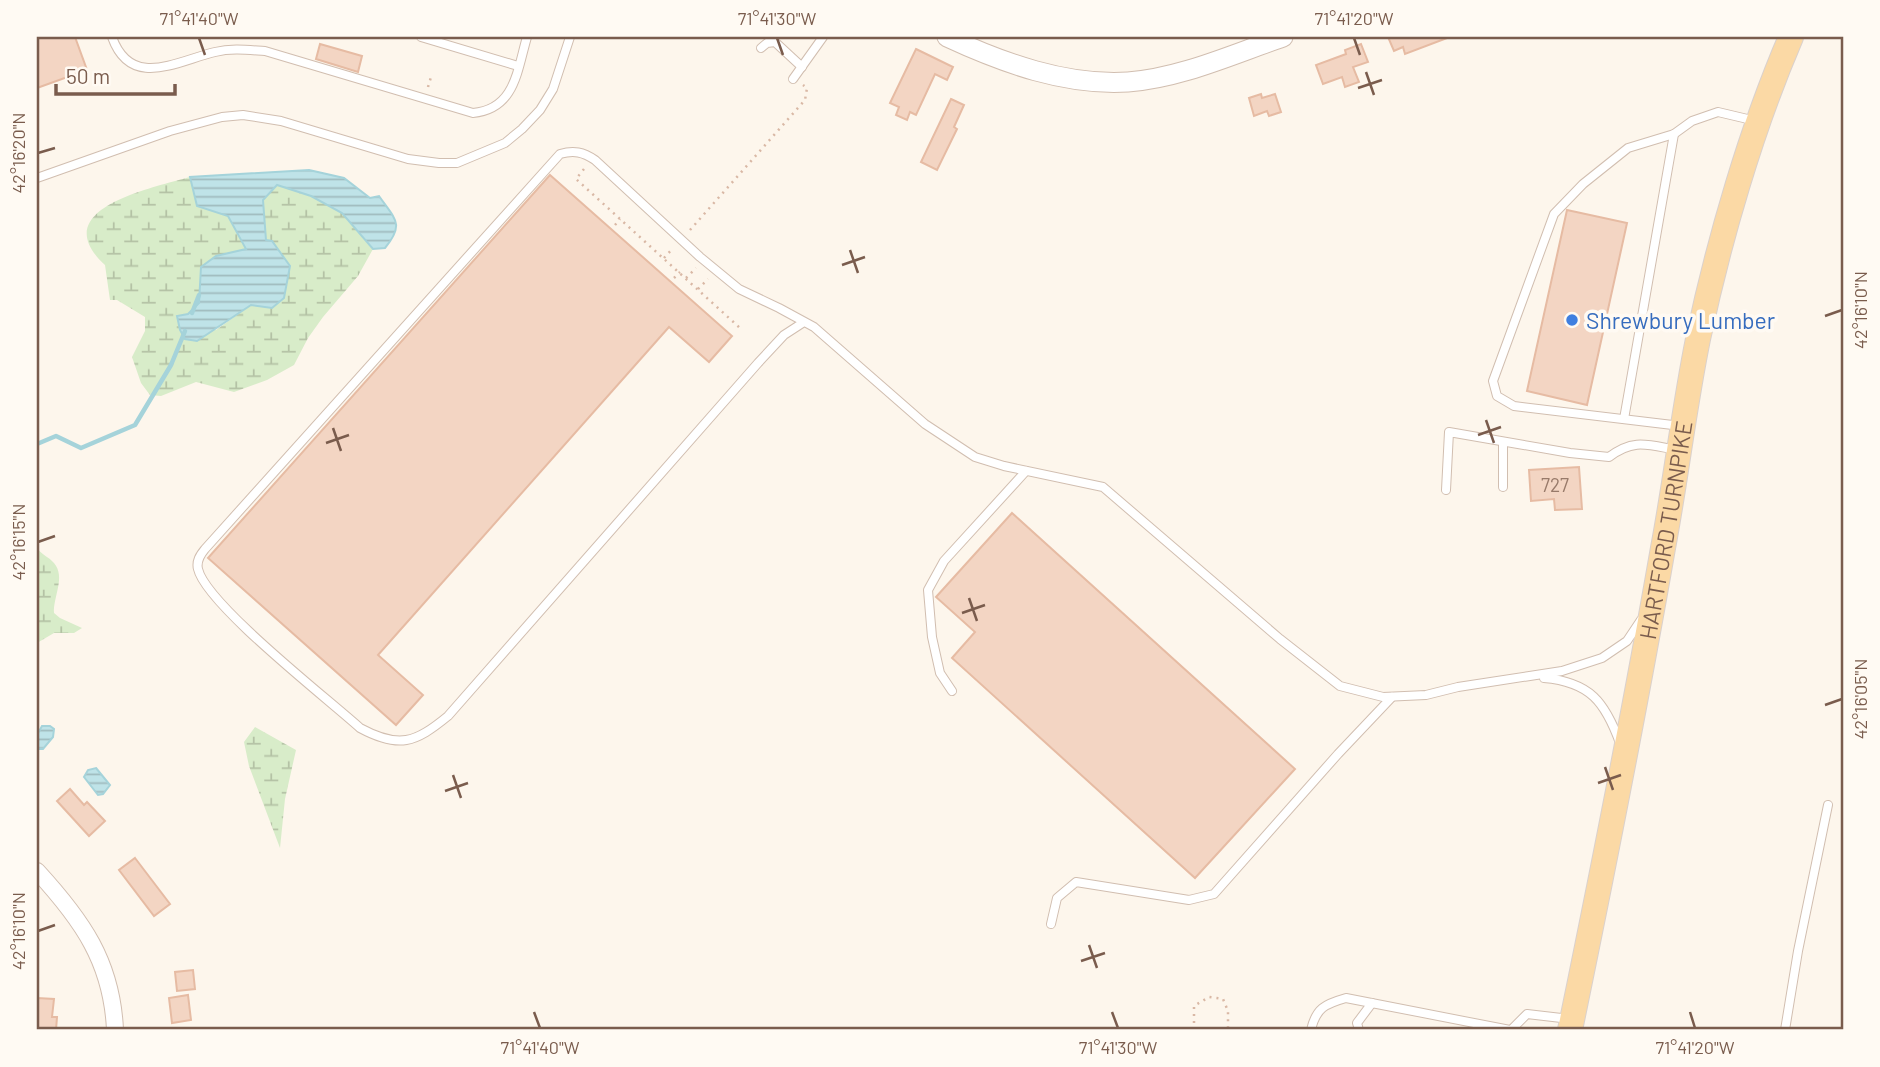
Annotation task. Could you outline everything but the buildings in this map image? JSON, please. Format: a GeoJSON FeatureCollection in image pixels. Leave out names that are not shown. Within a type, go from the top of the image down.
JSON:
{"type":"FeatureCollection","features":[{"type":"Feature","properties":{"kind":"main road","name":"HARTFORD TURNPIKE"},"geometry":{"type":"LineString","coordinates":[[1571,1025],[1653,602],[1693,367],[1711,283],[1759,121],[1791,37]]}},
{"type":"Feature","properties":{"kind":"street"},"geometry":{"type":"LineString","coordinates":[[947,37],[1036,71],[1088,81],[1130,82],[1176,73],[1283,37]]}},
{"type":"Feature","properties":{"kind":"street"},"geometry":{"type":"LineString","coordinates":[[37,871],[89,935],[110,989],[114,1030]]}},
{"type":"Feature","properties":{"kind":"lane"},"geometry":{"type":"LineString","coordinates":[[112,37],[124,59],[139,67],[155,69],[232,49],[265,51],[473,113],[484,112],[503,102],[509,94],[527,37]]}},
{"type":"Feature","properties":{"kind":"lane"},"geometry":{"type":"LineString","coordinates":[[421,37],[518,66]]}},
{"type":"Feature","properties":{"kind":"lane"},"geometry":{"type":"LineString","coordinates":[[37,178],[170,131],[222,117],[243,115],[281,121],[408,159],[457,163],[505,143],[522,130],[540,110],[552,89],[570,37]]}},
{"type":"Feature","properties":{"kind":"lane"},"geometry":{"type":"LineString","coordinates":[[797,81],[802,67],[823,37]]}},
{"type":"Feature","properties":{"kind":"lane"},"geometry":{"type":"LineString","coordinates":[[761,48],[766,43],[775,42],[802,67]]}},
{"type":"Feature","properties":{"kind":"lane"},"geometry":{"type":"LineString","coordinates":[[1682,439],[1624,419],[1514,406],[1497,396],[1493,382],[1554,214],[1583,184],[1628,148],[1674,134],[1692,121],[1718,112],[1759,121]]}},
{"type":"Feature","properties":{"kind":"lane"},"geometry":{"type":"LineString","coordinates":[[1624,419],[1674,134]]}},
{"type":"Feature","properties":{"kind":"lane"},"geometry":{"type":"LineString","coordinates":[[804,321],[784,335],[758,363],[448,716],[428,733],[405,740],[384,740],[360,728],[223,607],[202,581],[197,566],[205,549],[560,154],[573,151],[595,160],[700,257],[739,289],[804,321],[814,327],[925,424],[975,457],[1103,487],[1280,639],[1340,686],[1392,697],[1426,695],[1458,687],[1562,671],[1601,658],[1627,641],[1653,602]]}},
{"type":"Feature","properties":{"kind":"lane"},"geometry":{"type":"LineString","coordinates":[[1446,490],[1449,432],[1609,457],[1621,448],[1633,444],[1682,439]]}},
{"type":"Feature","properties":{"kind":"lane"},"geometry":{"type":"LineString","coordinates":[[1503,442],[1503,487]]}},
{"type":"Feature","properties":{"kind":"lane"},"geometry":{"type":"LineString","coordinates":[[952,691],[940,673],[932,637],[928,590],[944,561],[1026,471]]}},
{"type":"Feature","properties":{"kind":"lane"},"geometry":{"type":"LineString","coordinates":[[1534,677],[1561,679],[1587,689],[1612,722],[1624,753]]}},
{"type":"Feature","properties":{"kind":"lane"},"geometry":{"type":"LineString","coordinates":[[1051,924],[1057,898],[1076,883],[1189,900],[1214,894],[1392,697]]}},
{"type":"Feature","properties":{"kind":"lane"},"geometry":{"type":"LineString","coordinates":[[1785,1030],[1828,805]]}},
{"type":"Feature","properties":{"kind":"lane"},"geometry":{"type":"LineString","coordinates":[[1311,1030],[1314,1019],[1325,1004],[1346,998],[1510,1030],[1527,1014],[1571,1025]]}},
{"type":"Feature","properties":{"kind":"lane"},"geometry":{"type":"LineString","coordinates":[[1359,1030],[1357,1023],[1373,1003]]}},
{"type":"Feature","properties":{"kind":"path"},"geometry":{"type":"LineString","coordinates":[[690,230],[805,100],[807,88],[797,81]]}},
{"type":"Feature","properties":{"kind":"path"},"geometry":{"type":"LineString","coordinates":[[584,169],[576,179],[680,272],[740,328],[738,330]]}},
{"type":"Feature","properties":{"kind":"path"},"geometry":{"type":"LineString","coordinates":[[615,225],[620,219]]}},
{"type":"Feature","properties":{"kind":"path"},"geometry":{"type":"LineString","coordinates":[[664,258],[674,247]]}},
{"type":"Feature","properties":{"kind":"path"},"geometry":{"type":"LineString","coordinates":[[674,278],[680,272]]}},
{"type":"Feature","properties":{"kind":"path"},"geometry":{"type":"LineString","coordinates":[[1194,1030],[1194,1006],[1209,997],[1223,999],[1228,1011],[1228,1030]]}},
{"type":"Feature","properties":{"kind":"green space"},"geometry":{"type":"Polygon","coordinates":[[[190,177],[197,206],[228,216],[246,250],[216,256],[201,267],[199,303],[188,314],[177,317],[216,330],[251,305],[272,308],[263,200],[277,185],[311,196],[342,213],[373,249],[358,276],[308,338],[294,365],[267,380],[234,392],[196,382],[161,396],[150,395],[141,383],[132,357],[145,331],[145,317],[117,300],[110,300],[105,265],[90,246],[87,229],[95,215],[110,204],[130,195],[190,177]]]}},
{"type":"Feature","properties":{"kind":"green space"},"geometry":{"type":"Polygon","coordinates":[[[37,548],[52,561],[59,574],[54,613],[82,628],[74,633],[54,633],[37,643],[37,548]]]}},
{"type":"Feature","properties":{"kind":"green space"},"geometry":{"type":"Polygon","coordinates":[[[255,727],[296,750],[285,799],[280,848],[249,766],[244,742],[255,727]]]}},
{"type":"Feature","properties":{"kind":"water"},"geometry":{"type":"Polygon","coordinates":[[[309,170],[344,178],[370,198],[379,196],[396,222],[391,240],[385,248],[373,249],[342,213],[311,196],[277,185],[263,200],[266,240],[272,241],[290,266],[284,298],[272,308],[251,305],[197,341],[185,339],[177,316],[188,314],[199,303],[201,267],[216,256],[246,249],[228,216],[197,206],[190,177],[309,170]]]}},
{"type":"Feature","properties":{"kind":"water"},"geometry":{"type":"Polygon","coordinates":[[[42,726],[54,729],[53,737],[43,749],[37,749],[37,735],[42,726]]]}},
{"type":"Feature","properties":{"kind":"water"},"geometry":{"type":"Polygon","coordinates":[[[96,768],[110,785],[103,794],[98,795],[84,777],[88,770],[96,768]]]}},
{"type":"Feature","properties":{"kind":"waterway"},"geometry":{"type":"LineString","coordinates":[[192,313],[199,295]]}},
{"type":"Feature","properties":{"kind":"waterway"},"geometry":{"type":"LineString","coordinates":[[37,444],[56,436],[81,448],[135,425],[171,365],[185,331]]}},
{"type":"Feature","properties":{"kind":"place","name":"Shrewbury Lumber"},"geometry":{"type":"Point","coordinates":[1572,320]}}]}
